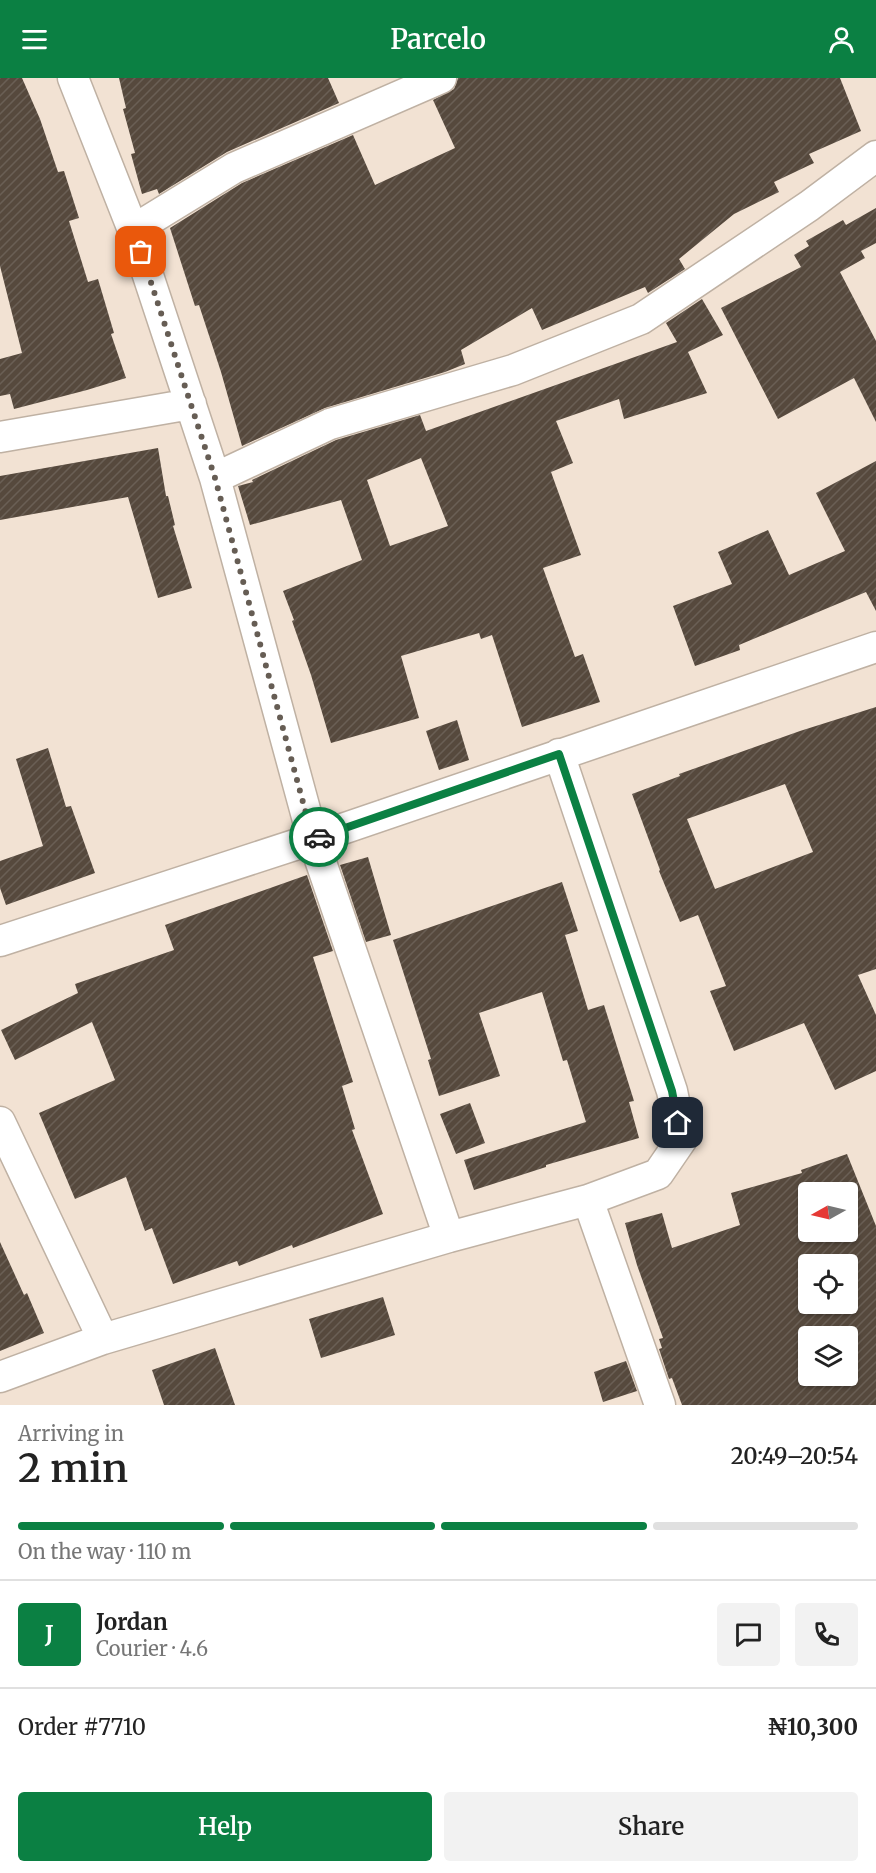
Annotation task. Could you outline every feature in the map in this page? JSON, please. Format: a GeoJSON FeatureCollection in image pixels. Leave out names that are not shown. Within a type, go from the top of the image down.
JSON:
{"type":"FeatureCollection","features":[{"type":"Feature","properties":{"kind":"street"},"geometry":{"type":"LineString","coordinates":[[73,78],[133,230],[191,404],[215,478],[313,839],[449,1237]]}},
{"type":"Feature","properties":{"kind":"street"},"geometry":{"type":"LineString","coordinates":[[133,230],[234,168],[441,78]]}},
{"type":"Feature","properties":{"kind":"street"},"geometry":{"type":"LineString","coordinates":[[215,478],[330,424],[513,370],[641,319],[809,206],[876,156]]}},
{"type":"Feature","properties":{"kind":"street"},"geometry":{"type":"LineString","coordinates":[[0,437],[191,404]]}},
{"type":"Feature","properties":{"kind":"street"},"geometry":{"type":"LineString","coordinates":[[0,941],[313,839],[876,647]]}},
{"type":"Feature","properties":{"kind":"street"},"geometry":{"type":"LineString","coordinates":[[0,1377],[103,1339],[449,1237],[588,1200],[658,1174],[682,1139],[672,1091],[559,754]]}},
{"type":"Feature","properties":{"kind":"street"},"geometry":{"type":"LineString","coordinates":[[0,1122],[103,1339]]}},
{"type":"Feature","properties":{"kind":"street"},"geometry":{"type":"LineString","coordinates":[[588,1200],[660,1405]]}},
{"type":"Feature","properties":{"kind":"building"},"geometry":{"type":"Polygon","coordinates":[[[0,78],[22,78],[40,119],[58,172],[64,171],[79,218],[69,221],[88,282],[98,279],[114,333],[111,334],[126,378],[14,409],[10,394],[0,396],[0,359],[22,353],[0,266],[0,78]]]}},
{"type":"Feature","properties":{"kind":"building"},"geometry":{"type":"Polygon","coordinates":[[[119,78],[328,78],[339,103],[227,152],[159,194],[157,189],[142,194],[131,154],[135,153],[123,109],[126,108],[119,78]]]}},
{"type":"Feature","properties":{"kind":"building"},"geometry":{"type":"Polygon","coordinates":[[[458,78],[840,78],[861,131],[809,154],[814,163],[774,182],[779,192],[734,214],[679,259],[685,269],[648,293],[645,287],[542,330],[532,308],[461,350],[465,364],[325,408],[242,446],[199,305],[195,306],[170,228],[242,183],[353,135],[375,185],[455,148],[433,100],[454,89],[458,78]]]}},
{"type":"Feature","properties":{"kind":"building"},"geometry":{"type":"Polygon","coordinates":[[[876,208],[876,243],[861,251],[865,258],[840,272],[876,341],[876,422],[854,378],[778,419],[721,308],[801,267],[794,255],[809,246],[806,241],[843,220],[846,225],[876,208]]]}},
{"type":"Feature","properties":{"kind":"building"},"geometry":{"type":"Polygon","coordinates":[[[702,299],[723,335],[688,352],[707,393],[624,419],[619,399],[556,421],[573,463],[551,472],[581,555],[543,568],[575,657],[583,654],[600,702],[522,727],[492,635],[481,639],[479,633],[401,656],[419,718],[331,743],[283,591],[362,560],[341,500],[250,525],[238,486],[253,482],[252,480],[336,440],[420,415],[426,431],[677,342],[666,323],[702,299]],[[421,458],[367,480],[390,546],[448,526],[421,458]]]}},
{"type":"Feature","properties":{"kind":"building"},"geometry":{"type":"Polygon","coordinates":[[[158,448],[166,496],[168,496],[175,525],[173,526],[192,588],[158,598],[128,497],[0,520],[0,476],[158,448]]]}},
{"type":"Feature","properties":{"kind":"building"},"geometry":{"type":"Polygon","coordinates":[[[876,461],[876,611],[866,592],[739,645],[740,650],[695,666],[673,606],[732,584],[718,552],[768,530],[789,575],[845,551],[816,493],[876,461]]]}},
{"type":"Feature","properties":{"kind":"building"},"geometry":{"type":"Polygon","coordinates":[[[876,707],[876,969],[858,975],[876,1015],[876,1071],[835,1090],[804,1023],[734,1051],[710,991],[726,986],[698,915],[680,922],[632,794],[680,776],[679,774],[876,707]],[[785,784],[687,819],[715,889],[813,852],[785,784]]]}},
{"type":"Feature","properties":{"kind":"building"},"geometry":{"type":"Polygon","coordinates":[[[457,720],[469,760],[439,770],[426,731],[457,720]]]}},
{"type":"Feature","properties":{"kind":"building"},"geometry":{"type":"Polygon","coordinates":[[[48,748],[66,807],[71,806],[95,873],[6,905],[0,888],[0,861],[43,846],[16,759],[48,748]]]}},
{"type":"Feature","properties":{"kind":"building"},"geometry":{"type":"Polygon","coordinates":[[[368,857],[391,935],[366,942],[340,865],[368,857]]]}},
{"type":"Feature","properties":{"kind":"building"},"geometry":{"type":"Polygon","coordinates":[[[307,875],[333,951],[313,957],[353,1082],[342,1086],[355,1129],[352,1130],[383,1214],[239,1266],[237,1261],[173,1284],[152,1228],[145,1231],[126,1177],[75,1199],[39,1113],[115,1080],[92,1022],[15,1060],[1,1030],[78,993],[75,984],[174,950],[165,925],[307,875]]]}},
{"type":"Feature","properties":{"kind":"building"},"geometry":{"type":"Polygon","coordinates":[[[562,882],[578,931],[565,935],[588,1010],[604,1005],[634,1101],[629,1102],[639,1138],[546,1165],[546,1167],[474,1190],[464,1160],[586,1122],[567,1060],[563,1061],[542,992],[479,1013],[500,1076],[439,1096],[428,1060],[431,1059],[393,940],[562,882]]]}},
{"type":"Feature","properties":{"kind":"building"},"geometry":{"type":"Polygon","coordinates":[[[470,1103],[485,1143],[456,1154],[440,1114],[470,1103]]]}},
{"type":"Feature","properties":{"kind":"building"},"geometry":{"type":"Polygon","coordinates":[[[847,1154],[876,1226],[876,1405],[682,1405],[672,1378],[669,1379],[659,1349],[662,1348],[659,1339],[663,1338],[625,1223],[662,1213],[672,1248],[740,1225],[731,1193],[802,1173],[801,1170],[847,1154]]]}},
{"type":"Feature","properties":{"kind":"building"},"geometry":{"type":"Polygon","coordinates":[[[0,1242],[24,1295],[27,1293],[44,1333],[0,1351],[0,1242]]]}},
{"type":"Feature","properties":{"kind":"building"},"geometry":{"type":"Polygon","coordinates":[[[383,1297],[395,1335],[321,1358],[309,1319],[383,1297]]]}},
{"type":"Feature","properties":{"kind":"building"},"geometry":{"type":"Polygon","coordinates":[[[215,1348],[235,1405],[164,1405],[152,1370],[215,1348]]]}},
{"type":"Feature","properties":{"kind":"building"},"geometry":{"type":"Polygon","coordinates":[[[626,1361],[637,1391],[603,1402],[594,1372],[626,1361]]]}},
{"type":"Feature","properties":{"kind":"way so far"},"geometry":{"type":"LineString","coordinates":[[141,252],[215,478],[313,839],[319,837]]}},
{"type":"Feature","properties":{"kind":"route"},"geometry":{"type":"LineString","coordinates":[[319,837],[559,754],[672,1091],[678,1123]]}}]}
